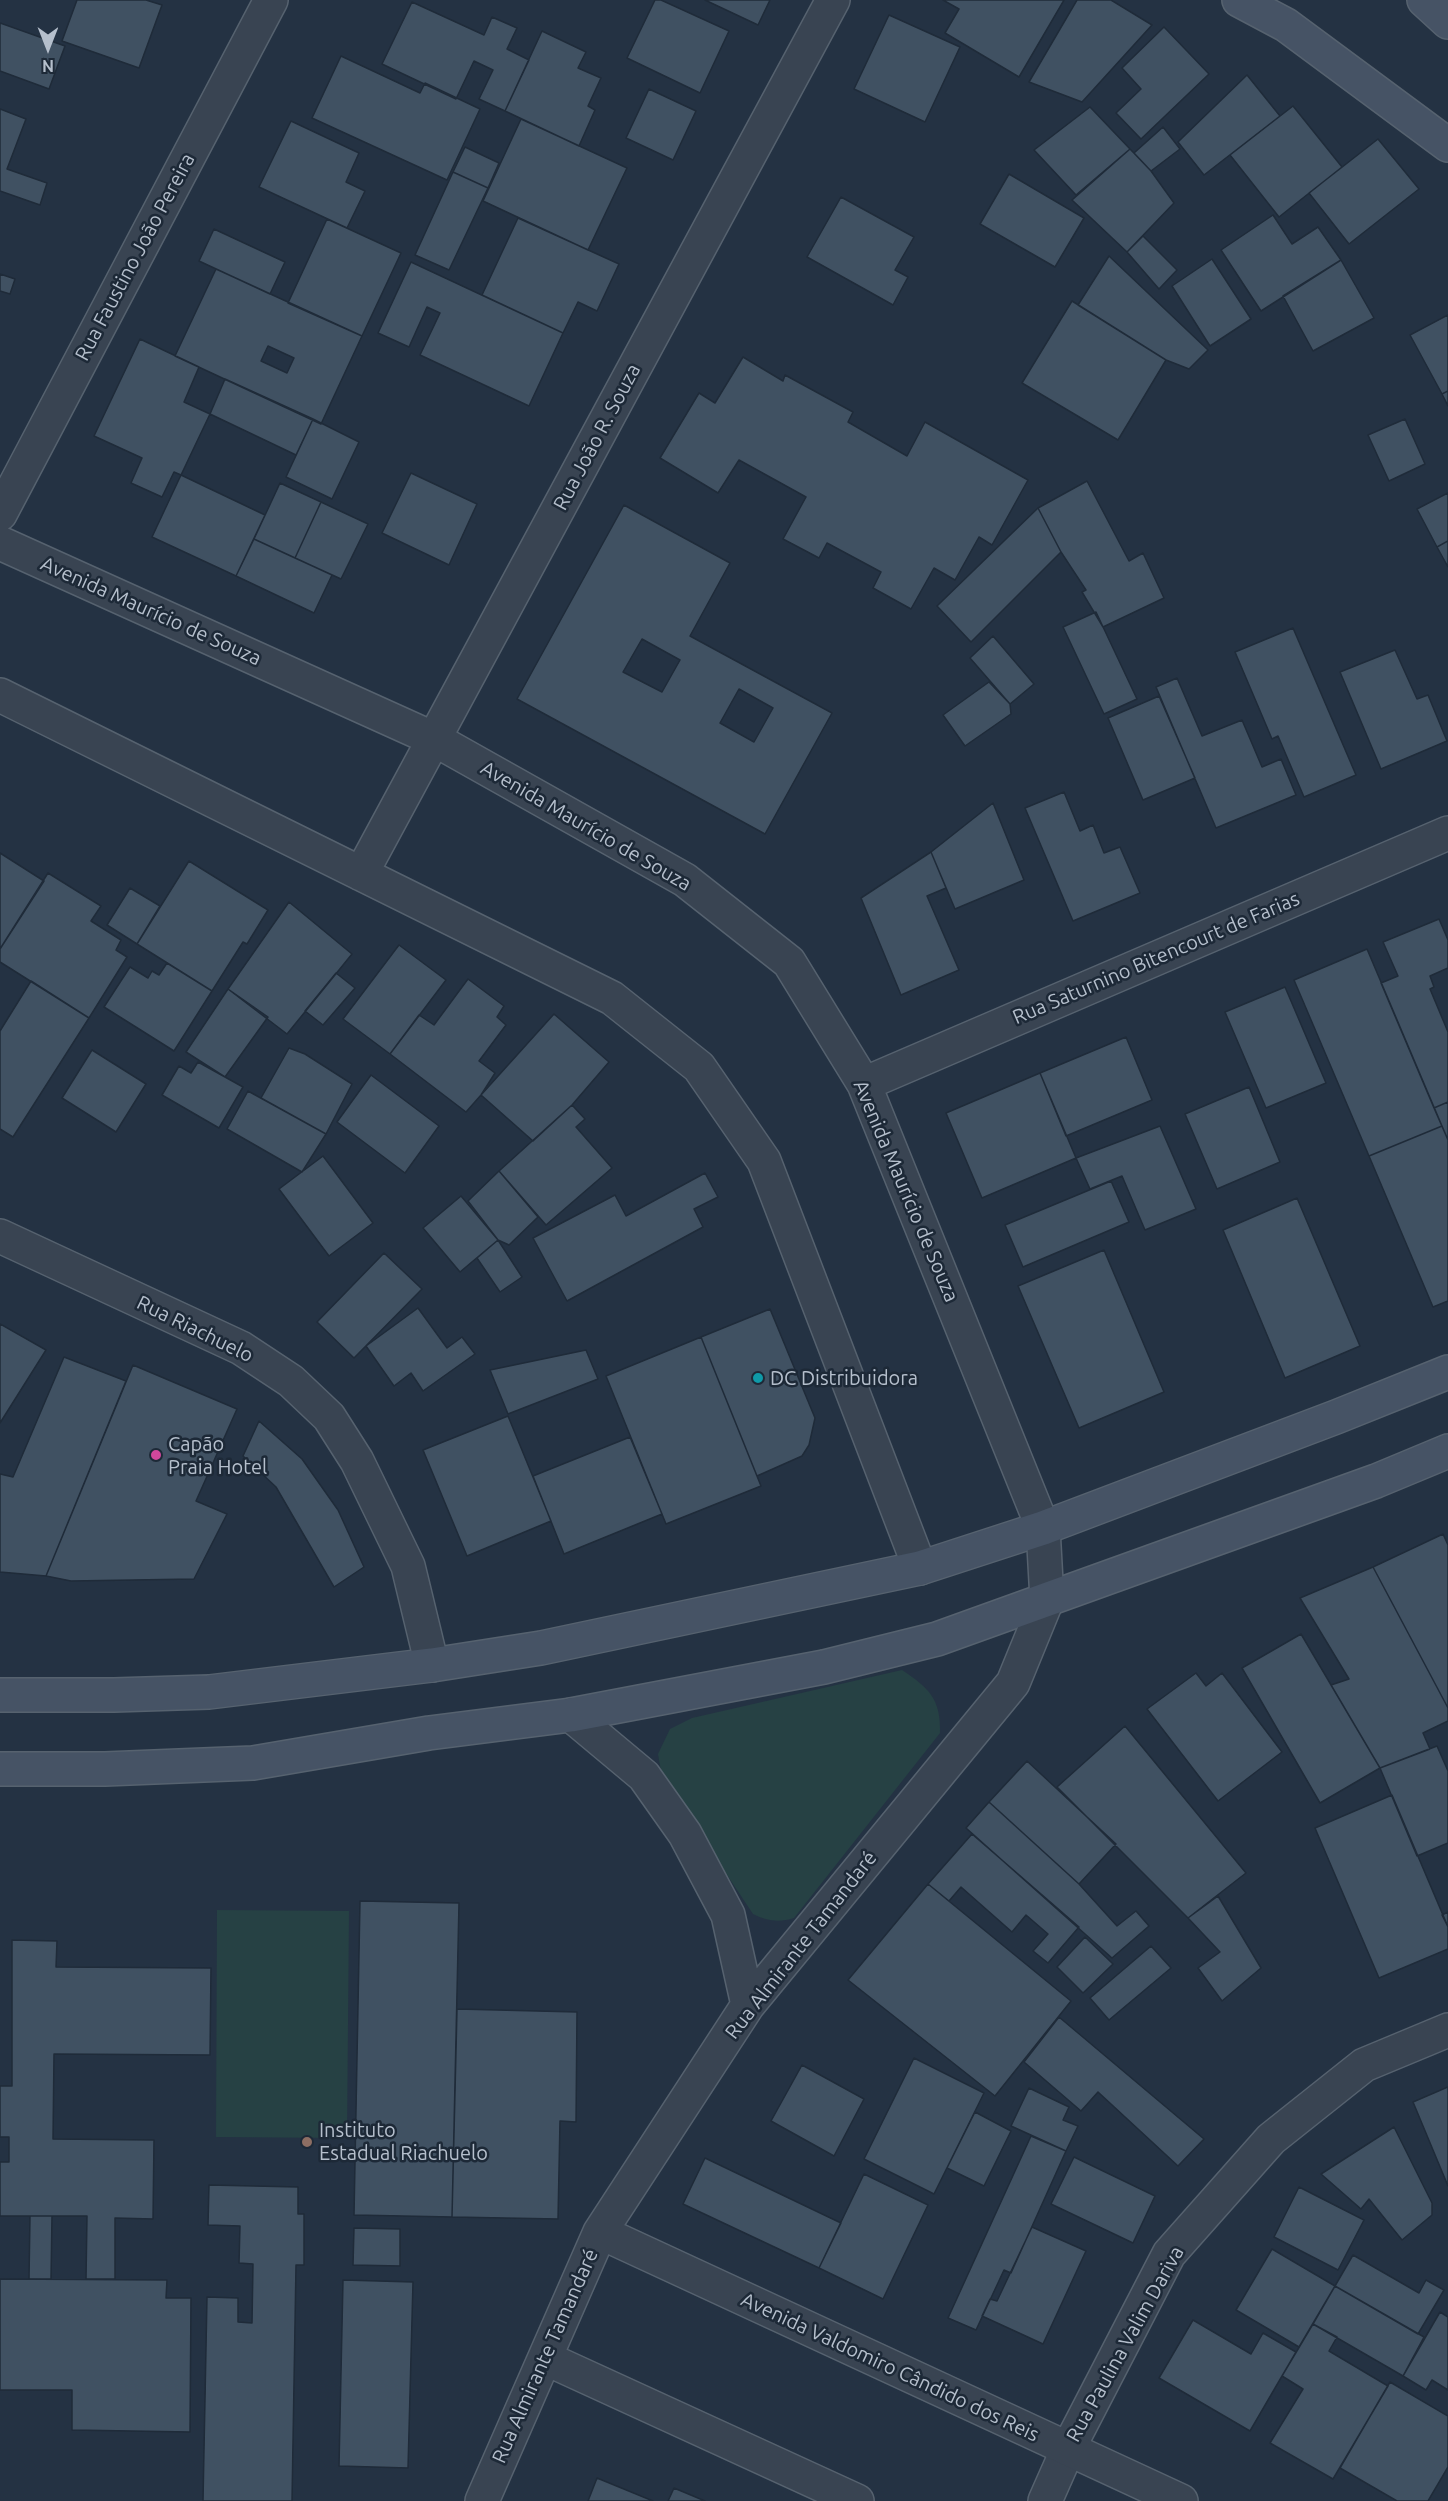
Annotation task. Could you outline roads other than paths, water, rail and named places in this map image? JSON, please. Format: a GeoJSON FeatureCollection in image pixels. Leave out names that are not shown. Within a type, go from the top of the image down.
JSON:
{"type":"FeatureCollection","features":[{"type":"Feature","properties":{"kind":"main road"},"geometry":{"type":"LineString","coordinates":[[1239,0],[1286,25],[1448,145]]}},
{"type":"Feature","properties":{"kind":"main road"},"geometry":{"type":"LineString","coordinates":[[1424,0],[1448,22]]}},
{"type":"Feature","properties":{"kind":"main road"},"geometry":{"type":"LineString","coordinates":[[0,1695],[209,1692],[432,1665],[552,1646],[920,1568],[1043,1528],[1336,1418],[1448,1372]]}},
{"type":"Feature","properties":{"kind":"main road"},"geometry":{"type":"LineString","coordinates":[[0,1769],[105,1769],[253,1763],[429,1733],[571,1715],[824,1667],[937,1639],[1376,1481],[1448,1451]]}},
{"type":"Feature","properties":{"kind":"street","name":"Rua Faustino João Pereira"},"geometry":{"type":"LineString","coordinates":[[0,514],[270,0]]}},
{"type":"Feature","properties":{"kind":"street","name":"Rua João R. Souza"},"geometry":{"type":"LineString","coordinates":[[361,874],[833,0]]}},
{"type":"Feature","properties":{"kind":"street","name":"Avenida Maurício de Souza"},"geometry":{"type":"LineString","coordinates":[[0,543],[434,739],[685,880],[789,962],[864,1084],[1043,1528]]}},
{"type":"Feature","properties":{"kind":"street"},"geometry":{"type":"LineString","coordinates":[[0,695],[612,998],[699,1067],[764,1161],[920,1568]]}},
{"type":"Feature","properties":{"kind":"street","name":"Rua Saturnino Bitencourt de Farias"},"geometry":{"type":"LineString","coordinates":[[864,1084],[1448,833]]}},
{"type":"Feature","properties":{"kind":"street","name":"Rua Riachuelo"},"geometry":{"type":"LineString","coordinates":[[0,1236],[241,1348],[291,1382],[328,1418],[357,1461],[408,1566],[432,1665]]}},
{"type":"Feature","properties":{"kind":"street","name":"Rua Almirante Tamandaré"},"geometry":{"type":"LineString","coordinates":[[482,2501],[600,2232],[748,2005],[1013,1683],[1047,1600],[1043,1528]]}},
{"type":"Feature","properties":{"kind":"street"},"geometry":{"type":"LineString","coordinates":[[571,1715],[644,1776],[685,1834],[728,1915],[748,2005]]}},
{"type":"Feature","properties":{"kind":"street","name":"Rua Paulina Valim Dariva"},"geometry":{"type":"LineString","coordinates":[[1045,2501],[1068,2449],[1169,2254],[1271,2139],[1364,2065],[1448,2030]]}},
{"type":"Feature","properties":{"kind":"street","name":"Avenida Valdomiro Cândido dos Reis"},"geometry":{"type":"LineString","coordinates":[[600,2232],[1181,2501]]}},
{"type":"Feature","properties":{"kind":"street"},"geometry":{"type":"LineString","coordinates":[[545,2358],[857,2501]]}},
{"type":"Feature","properties":{"kind":"place","name":"DC Distribuidora"},"geometry":{"type":"Point","coordinates":[758,1378]}},
{"type":"Feature","properties":{"kind":"place","name":"Capão Praia Hotel"},"geometry":{"type":"Point","coordinates":[156,1455]}},
{"type":"Feature","properties":{"kind":"place","name":"Instituto Estadual Riachuelo"},"geometry":{"type":"Point","coordinates":[307,2142]}}]}
